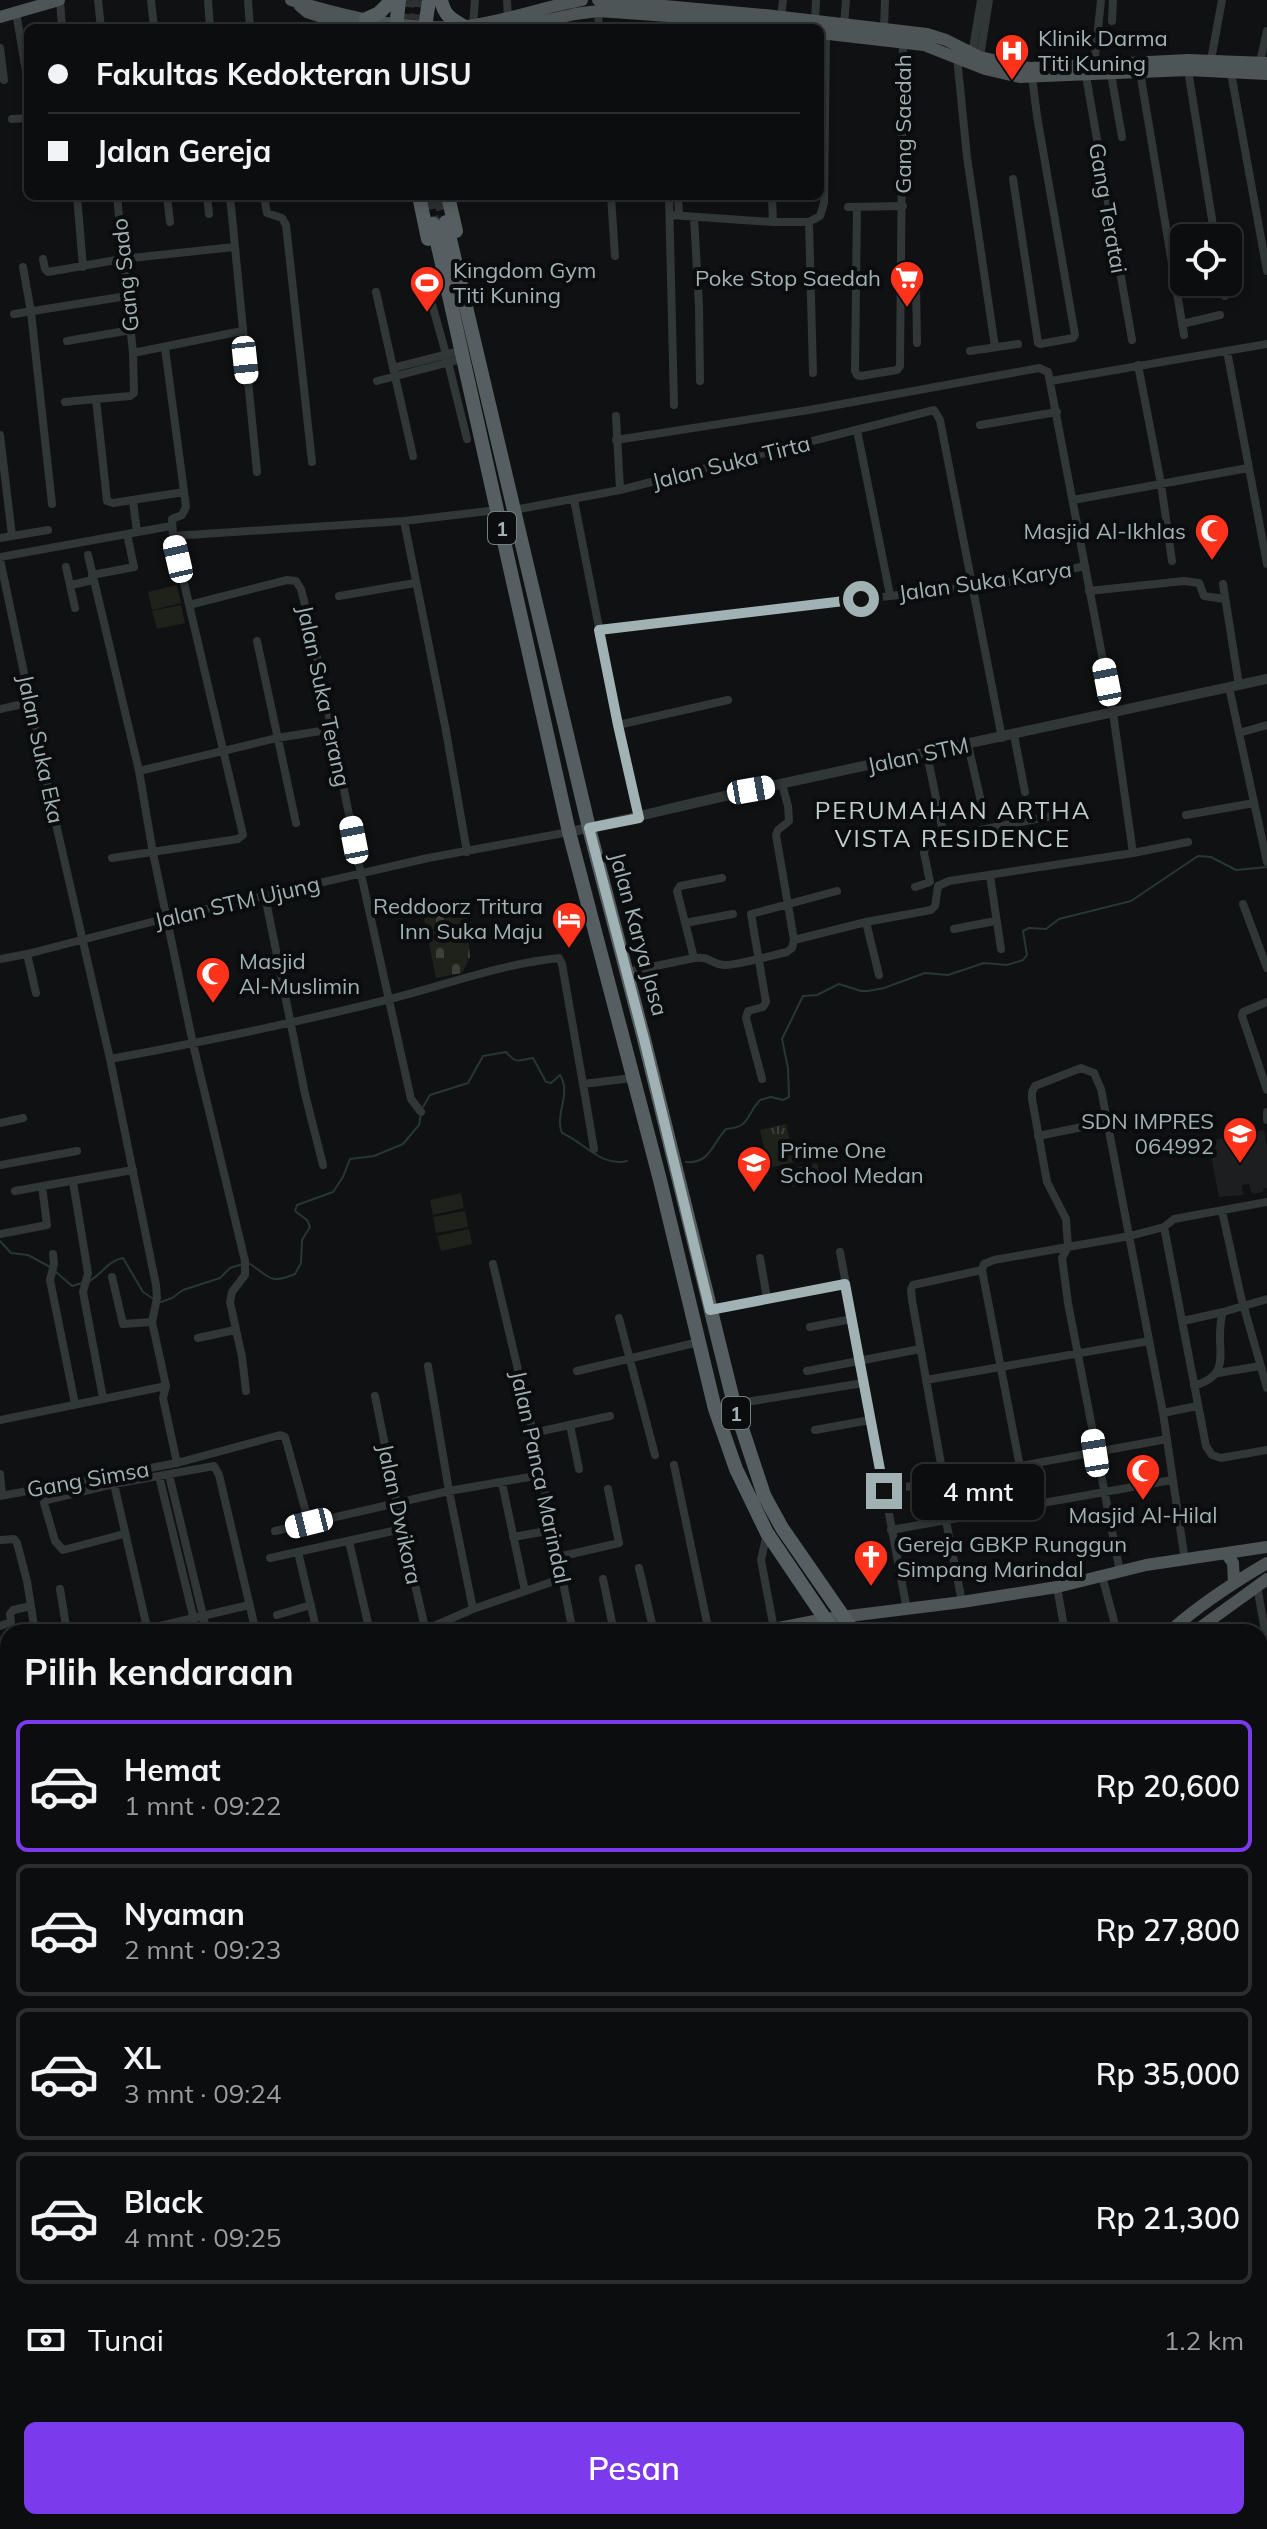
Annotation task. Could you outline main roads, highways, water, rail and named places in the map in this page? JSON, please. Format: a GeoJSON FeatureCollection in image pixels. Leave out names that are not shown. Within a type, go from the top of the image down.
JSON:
{"type":"FeatureCollection","features":[{"type":"Feature","properties":{"kind":"highway"},"geometry":{"type":"LineString","coordinates":[[425,24],[429,0]]}},
{"type":"Feature","properties":{"kind":"highway"},"geometry":{"type":"LineString","coordinates":[[441,0],[448,17],[466,24]]}},
{"type":"Feature","properties":{"kind":"highway"},"geometry":{"type":"LineString","coordinates":[[360,23],[389,2],[395,24]]}},
{"type":"Feature","properties":{"kind":"highway"},"geometry":{"type":"LineString","coordinates":[[420,200],[452,357],[493,453]]}},
{"type":"Feature","properties":{"kind":"highway"},"geometry":{"type":"LineString","coordinates":[[449,200],[489,381],[493,453]]}},
{"type":"Feature","properties":{"kind":"highway","name":"Jalan Karya Jasa"},"geometry":{"type":"LineString","coordinates":[[440,223],[493,453],[514,510],[589,828],[734,1404],[764,1495],[782,1528],[849,1624]]}},
{"type":"Feature","properties":{"kind":"highway","name":"Jalan Karya Jasa"},"geometry":{"type":"LineString","coordinates":[[493,453],[498,510],[569,832],[660,1180],[715,1409],[736,1469],[767,1533],[828,1624]]}},
{"type":"Feature","properties":{"kind":"highway"},"geometry":{"type":"LineString","coordinates":[[678,1256],[695,1251]]}},
{"type":"Feature","properties":{"kind":"main road"},"geometry":{"type":"LineString","coordinates":[[0,17],[39,2],[60,0]]}},
{"type":"Feature","properties":{"kind":"main road"},"geometry":{"type":"LineString","coordinates":[[510,23],[582,0]]}},
{"type":"Feature","properties":{"kind":"main road"},"geometry":{"type":"LineString","coordinates":[[293,1],[360,23]]}},
{"type":"Feature","properties":{"kind":"main road"},"geometry":{"type":"LineString","coordinates":[[489,24],[575,14],[598,6],[682,3],[707,5],[765,23]]}},
{"type":"Feature","properties":{"kind":"main road"},"geometry":{"type":"LineString","coordinates":[[598,6],[668,22],[788,23]]}},
{"type":"Feature","properties":{"kind":"main road"},"geometry":{"type":"LineString","coordinates":[[824,29],[844,25],[927,34],[976,56],[1030,68],[1111,74],[1140,72],[1153,67],[1267,74]]}},
{"type":"Feature","properties":{"kind":"main road"},"geometry":{"type":"LineString","coordinates":[[824,30],[935,48],[997,73],[1032,77],[1211,60],[1263,62]]}},
{"type":"Feature","properties":{"kind":"main road"},"geometry":{"type":"LineString","coordinates":[[800,1624],[1057,1587],[1146,1565],[1267,1547]]}},
{"type":"Feature","properties":{"kind":"main road"},"geometry":{"type":"LineString","coordinates":[[1226,1553],[1233,1563],[1234,1582]]}},
{"type":"Feature","properties":{"kind":"main road"},"geometry":{"type":"LineString","coordinates":[[1178,1624],[1234,1582],[1267,1563]]}},
{"type":"Feature","properties":{"kind":"main road"},"geometry":{"type":"LineString","coordinates":[[1205,1624],[1262,1582]]}},
{"type":"Feature","properties":{"kind":"waterway"},"geometry":{"type":"LineString","coordinates":[[686,1162],[706,1156],[726,1129],[744,1123],[760,1100],[789,1097],[788,1068],[782,1039],[803,996],[817,995],[839,984],[868,991],[925,973],[948,975],[984,963],[1007,965],[1023,960],[1027,955],[1023,931],[1029,928],[1046,929],[1059,919],[1131,901],[1198,856],[1211,857],[1236,870],[1267,867]]}},
{"type":"Feature","properties":{"kind":"waterway"},"geometry":{"type":"LineString","coordinates":[[423,1107],[430,1095],[468,1083],[483,1056],[506,1052],[516,1060],[533,1058],[546,1082],[551,1083],[560,1075],[563,1082],[562,1133],[600,1157],[617,1162],[627,1161]]}},
{"type":"Feature","properties":{"kind":"waterway"},"geometry":{"type":"LineString","coordinates":[[250,1264],[274,1279],[295,1274],[301,1263],[302,1240],[310,1227],[307,1220],[295,1211],[297,1205],[333,1192],[350,1159],[374,1156],[403,1144],[419,1125],[421,1114]]}},
{"type":"Feature","properties":{"kind":"waterway"},"geometry":{"type":"LineString","coordinates":[[0,1241],[11,1253],[28,1255],[50,1267]]}},
{"type":"Feature","properties":{"kind":"waterway"},"geometry":{"type":"LineString","coordinates":[[88,1282],[123,1258],[143,1292],[155,1300]]}},
{"type":"Feature","properties":{"kind":"waterway"},"geometry":{"type":"LineString","coordinates":[[161,1302],[183,1290],[220,1278],[230,1268],[243,1264]]}},
{"type":"Feature","properties":{"kind":"waterway"},"geometry":{"type":"LineString","coordinates":[[55,1271],[72,1286],[82,1283]]}},
{"type":"Feature","properties":{"kind":"tunnel"},"geometry":{"type":"LineString","coordinates":[[405,24],[408,0]]}},
{"type":"Feature","properties":{"kind":"tunnel"},"geometry":{"type":"LineString","coordinates":[[416,24],[419,0]]}},
{"type":"Feature","properties":{"kind":"tunnel"},"geometry":{"type":"LineString","coordinates":[[428,200],[433,224]]}},
{"type":"Feature","properties":{"kind":"tunnel"},"geometry":{"type":"LineString","coordinates":[[441,200],[446,222]]}},
{"type":"Feature","properties":{"kind":"place","name":"Klinik Darma Titi Kuning"},"geometry":{"type":"Point","coordinates":[1012,82]}},
{"type":"Feature","properties":{"kind":"place","name":"Poke Stop Saedah"},"geometry":{"type":"Point","coordinates":[907,309]}},
{"type":"Feature","properties":{"kind":"place","name":"Kingdom Gym Titi Kuning"},"geometry":{"type":"Point","coordinates":[427,314]}},
{"type":"Feature","properties":{"kind":"place","name":"Masjid Al-Ikhlas"},"geometry":{"type":"Point","coordinates":[1212,562]}},
{"type":"Feature","properties":{"kind":"place","name":"Reddoorz Tritura Inn Suka Maju"},"geometry":{"type":"Point","coordinates":[569,950]}},
{"type":"Feature","properties":{"kind":"place","name":"Masjid Al-Muslimin"},"geometry":{"type":"Point","coordinates":[213,1005]}},
{"type":"Feature","properties":{"kind":"place","name":"SDN IMPRES 064992"},"geometry":{"type":"Point","coordinates":[1240,1165]}},
{"type":"Feature","properties":{"kind":"place","name":"Prime One School Medan"},"geometry":{"type":"Point","coordinates":[754,1194]}},
{"type":"Feature","properties":{"kind":"place","name":"Masjid Al-Hilal"},"geometry":{"type":"Point","coordinates":[1143,1502]}},
{"type":"Feature","properties":{"kind":"place","name":"Gereja GBKP Runggun Simpang Marindal"},"geometry":{"type":"Point","coordinates":[871,1588]}},
{"type":"Feature","properties":{"kind":"district","name":"PERUMAHAN ARTHA VISTA RESIDENCE"},"geometry":{"type":"Point","coordinates":[953,824]}}]}
